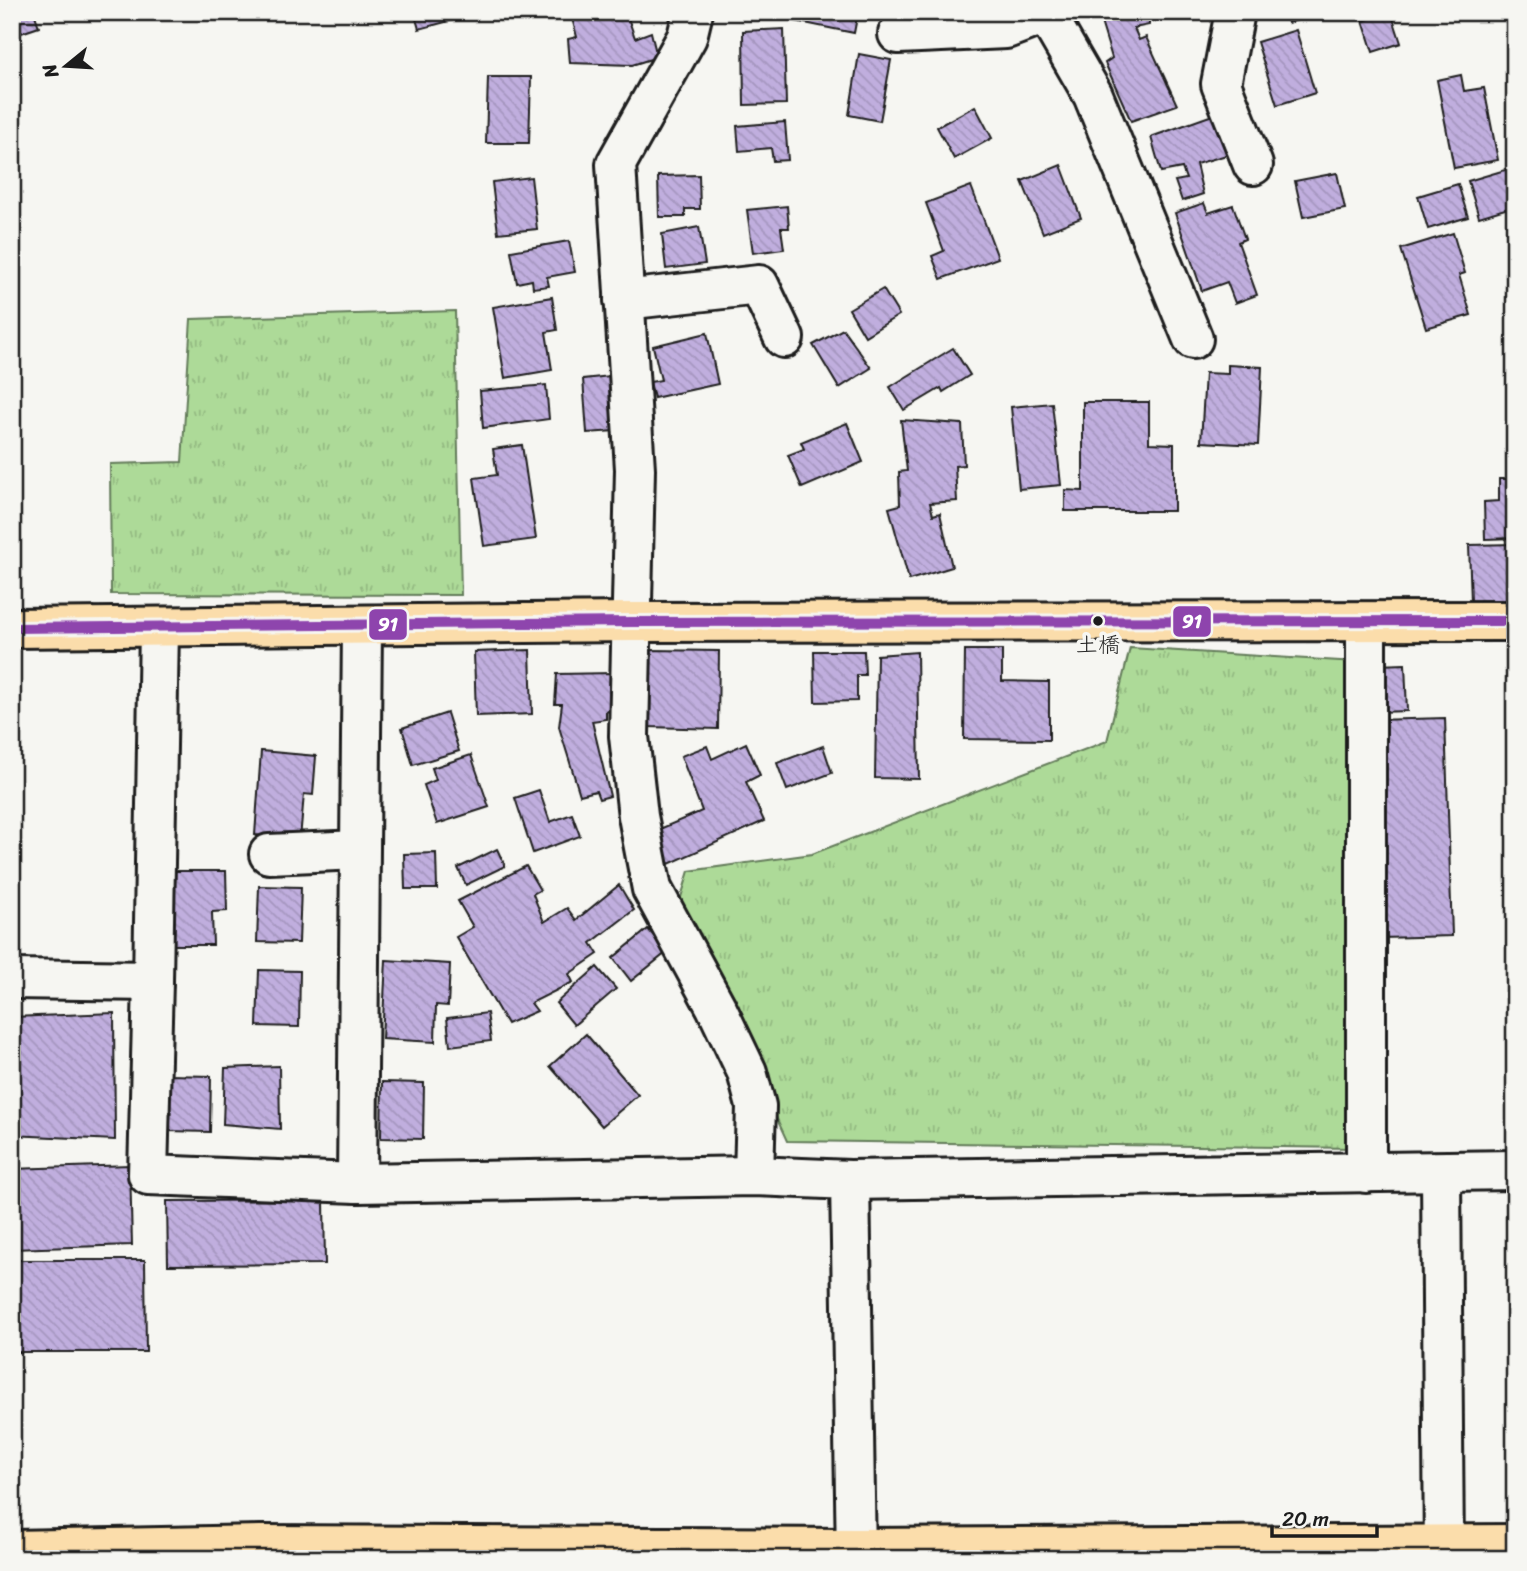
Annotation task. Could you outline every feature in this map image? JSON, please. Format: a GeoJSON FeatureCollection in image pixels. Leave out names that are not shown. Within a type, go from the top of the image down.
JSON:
{"type":"FeatureCollection","features":[{"type":"Feature","properties":{"kind":"main road"},"geometry":{"type":"LineString","coordinates":[[12,628],[362,627],[632,622],[1515,621]]}},
{"type":"Feature","properties":{"kind":"main road"},"geometry":{"type":"LineString","coordinates":[[12,1550],[856,1554],[1443,1551],[1515,1544]]}},
{"type":"Feature","properties":{"kind":"street"},"geometry":{"type":"LineString","coordinates":[[693,12],[687,37],[615,164],[635,469],[629,736],[638,816],[652,889],[747,1072],[757,1106],[754,1176]]}},
{"type":"Feature","properties":{"kind":"street"},"geometry":{"type":"LineString","coordinates":[[1235,12],[1221,84],[1253,165]]}},
{"type":"Feature","properties":{"kind":"street"},"geometry":{"type":"LineString","coordinates":[[898,34],[1006,29],[1045,13],[1093,95],[1193,339]]}},
{"type":"Feature","properties":{"kind":"street"},"geometry":{"type":"LineString","coordinates":[[624,300],[759,285],[784,338]]}},
{"type":"Feature","properties":{"kind":"street"},"geometry":{"type":"LineString","coordinates":[[1366,622],[1366,1173]]}},
{"type":"Feature","properties":{"kind":"street"},"geometry":{"type":"LineString","coordinates":[[159,627],[148,1175],[356,1183],[754,1176],[850,1180],[1515,1170]]}},
{"type":"Feature","properties":{"kind":"street"},"geometry":{"type":"LineString","coordinates":[[356,1183],[362,627]]}},
{"type":"Feature","properties":{"kind":"street"},"geometry":{"type":"LineString","coordinates":[[269,854],[359,849]]}},
{"type":"Feature","properties":{"kind":"street"},"geometry":{"type":"LineString","coordinates":[[12,979],[153,981]]}},
{"type":"Feature","properties":{"kind":"street"},"geometry":{"type":"LineString","coordinates":[[1441,1172],[1443,1551]]}},
{"type":"Feature","properties":{"kind":"street"},"geometry":{"type":"LineString","coordinates":[[850,1180],[856,1554]]}},
{"type":"Feature","properties":{"kind":"green space"},"geometry":{"type":"Polygon","coordinates":[[[455,311],[461,595],[111,594],[110,464],[182,462],[191,319],[455,311]]]}},
{"type":"Feature","properties":{"kind":"green space"},"geometry":{"type":"Polygon","coordinates":[[[1130,648],[1356,662],[1354,1148],[787,1141],[679,904],[689,871],[812,854],[1107,741],[1130,648]]]}},
{"type":"Feature","properties":{"kind":"building"},"geometry":{"type":"Polygon","coordinates":[[[12,12],[34,12],[39,27],[12,36],[12,12]]]}},
{"type":"Feature","properties":{"kind":"building"},"geometry":{"type":"Polygon","coordinates":[[[414,12],[451,12],[453,20],[419,29],[414,12]]]}},
{"type":"Feature","properties":{"kind":"building"},"geometry":{"type":"Polygon","coordinates":[[[579,12],[626,12],[635,38],[651,32],[657,57],[632,65],[570,63],[568,39],[577,37],[572,18],[581,17],[579,12]]]}},
{"type":"Feature","properties":{"kind":"building"},"geometry":{"type":"Polygon","coordinates":[[[781,12],[858,12],[854,33],[780,18],[781,12]]]}},
{"type":"Feature","properties":{"kind":"building"},"geometry":{"type":"Polygon","coordinates":[[[1098,12],[1159,12],[1149,14],[1149,25],[1134,28],[1139,40],[1146,37],[1177,105],[1131,121],[1105,63],[1112,58],[1098,12]]]}},
{"type":"Feature","properties":{"kind":"building"},"geometry":{"type":"Polygon","coordinates":[[[1285,12],[1324,12],[1288,23],[1285,12]]]}},
{"type":"Feature","properties":{"kind":"building"},"geometry":{"type":"Polygon","coordinates":[[[1391,12],[1401,43],[1373,52],[1363,21],[1391,12]]]}},
{"type":"Feature","properties":{"kind":"building"},"geometry":{"type":"Polygon","coordinates":[[[784,29],[786,104],[744,105],[743,31],[784,29]]]}},
{"type":"Feature","properties":{"kind":"building"},"geometry":{"type":"Polygon","coordinates":[[[1296,30],[1315,93],[1277,105],[1257,42],[1296,30]]]}},
{"type":"Feature","properties":{"kind":"building"},"geometry":{"type":"Polygon","coordinates":[[[859,54],[891,60],[880,121],[849,115],[859,54]]]}},
{"type":"Feature","properties":{"kind":"building"},"geometry":{"type":"Polygon","coordinates":[[[1461,75],[1464,91],[1484,88],[1498,160],[1454,168],[1437,80],[1461,75]]]}},
{"type":"Feature","properties":{"kind":"building"},"geometry":{"type":"Polygon","coordinates":[[[488,77],[531,77],[529,143],[486,143],[488,77]]]}},
{"type":"Feature","properties":{"kind":"building"},"geometry":{"type":"Polygon","coordinates":[[[975,106],[992,138],[954,159],[937,127],[975,106]]]}},
{"type":"Feature","properties":{"kind":"building"},"geometry":{"type":"Polygon","coordinates":[[[1218,113],[1230,154],[1196,164],[1203,194],[1182,201],[1175,181],[1186,179],[1182,168],[1161,172],[1151,137],[1218,113]]]}},
{"type":"Feature","properties":{"kind":"building"},"geometry":{"type":"Polygon","coordinates":[[[785,122],[788,160],[773,161],[771,148],[739,151],[737,126],[785,122]]]}},
{"type":"Feature","properties":{"kind":"building"},"geometry":{"type":"Polygon","coordinates":[[[1061,165],[1081,218],[1043,233],[1022,181],[1061,165]]]}},
{"type":"Feature","properties":{"kind":"building"},"geometry":{"type":"Polygon","coordinates":[[[1515,167],[1515,206],[1479,217],[1468,181],[1515,167]]]}},
{"type":"Feature","properties":{"kind":"building"},"geometry":{"type":"Polygon","coordinates":[[[1337,173],[1345,209],[1303,217],[1295,181],[1337,173]]]}},
{"type":"Feature","properties":{"kind":"building"},"geometry":{"type":"Polygon","coordinates":[[[699,175],[700,209],[685,209],[685,217],[659,217],[658,176],[699,175]]]}},
{"type":"Feature","properties":{"kind":"building"},"geometry":{"type":"Polygon","coordinates":[[[531,177],[537,229],[498,233],[492,182],[531,177]]]}},
{"type":"Feature","properties":{"kind":"building"},"geometry":{"type":"Polygon","coordinates":[[[1458,184],[1468,217],[1428,229],[1418,196],[1458,184]]]}},
{"type":"Feature","properties":{"kind":"building"},"geometry":{"type":"Polygon","coordinates":[[[971,186],[998,258],[941,279],[932,256],[944,251],[926,203],[971,186]]]}},
{"type":"Feature","properties":{"kind":"building"},"geometry":{"type":"Polygon","coordinates":[[[1204,203],[1208,213],[1233,205],[1245,239],[1238,242],[1257,295],[1235,303],[1227,282],[1202,291],[1175,213],[1204,203]]]}},
{"type":"Feature","properties":{"kind":"building"},"geometry":{"type":"Polygon","coordinates":[[[787,206],[789,228],[781,228],[784,249],[753,253],[747,210],[787,206]]]}},
{"type":"Feature","properties":{"kind":"building"},"geometry":{"type":"Polygon","coordinates":[[[699,227],[705,264],[666,269],[662,234],[699,227]]]}},
{"type":"Feature","properties":{"kind":"building"},"geometry":{"type":"Polygon","coordinates":[[[1453,233],[1465,273],[1459,275],[1471,315],[1426,328],[1401,249],[1453,233]]]}},
{"type":"Feature","properties":{"kind":"building"},"geometry":{"type":"Polygon","coordinates":[[[569,241],[575,272],[547,277],[549,286],[533,288],[532,280],[517,283],[511,251],[569,241]]]}},
{"type":"Feature","properties":{"kind":"building"},"geometry":{"type":"Polygon","coordinates":[[[883,289],[899,315],[865,336],[849,309],[883,289]]]}},
{"type":"Feature","properties":{"kind":"building"},"geometry":{"type":"Polygon","coordinates":[[[552,297],[557,330],[546,332],[552,370],[505,378],[493,307],[552,297]]]}},
{"type":"Feature","properties":{"kind":"building"},"geometry":{"type":"Polygon","coordinates":[[[843,329],[871,368],[839,388],[813,345],[843,329]]]}},
{"type":"Feature","properties":{"kind":"building"},"geometry":{"type":"Polygon","coordinates":[[[707,333],[718,384],[654,398],[650,382],[661,380],[653,346],[707,333]]]}},
{"type":"Feature","properties":{"kind":"building"},"geometry":{"type":"Polygon","coordinates":[[[953,348],[970,375],[943,392],[941,388],[904,410],[890,387],[953,348]]]}},
{"type":"Feature","properties":{"kind":"building"},"geometry":{"type":"Polygon","coordinates":[[[1228,365],[1262,367],[1258,445],[1201,442],[1205,373],[1228,374],[1228,365]]]}},
{"type":"Feature","properties":{"kind":"building"},"geometry":{"type":"Polygon","coordinates":[[[610,376],[615,431],[587,433],[583,379],[610,376]]]}},
{"type":"Feature","properties":{"kind":"building"},"geometry":{"type":"Polygon","coordinates":[[[546,385],[549,419],[483,428],[480,391],[546,385]]]}},
{"type":"Feature","properties":{"kind":"building"},"geometry":{"type":"Polygon","coordinates":[[[1083,402],[1149,402],[1149,443],[1174,444],[1174,511],[1065,511],[1065,490],[1083,491],[1083,402]]]}},
{"type":"Feature","properties":{"kind":"building"},"geometry":{"type":"Polygon","coordinates":[[[1052,403],[1061,485],[1019,489],[1011,407],[1052,403]]]}},
{"type":"Feature","properties":{"kind":"building"},"geometry":{"type":"Polygon","coordinates":[[[901,420],[962,424],[964,465],[955,466],[957,501],[930,503],[933,515],[940,513],[952,567],[909,580],[889,508],[900,505],[899,472],[907,471],[901,420]]]}},
{"type":"Feature","properties":{"kind":"building"},"geometry":{"type":"Polygon","coordinates":[[[847,423],[863,462],[802,488],[788,455],[804,449],[801,442],[847,423]]]}},
{"type":"Feature","properties":{"kind":"building"},"geometry":{"type":"Polygon","coordinates":[[[522,445],[536,539],[484,546],[474,478],[497,475],[493,449],[522,445]]]}},
{"type":"Feature","properties":{"kind":"building"},"geometry":{"type":"Polygon","coordinates":[[[1499,479],[1515,479],[1515,538],[1485,539],[1484,502],[1499,501],[1499,479]]]}},
{"type":"Feature","properties":{"kind":"building"},"geometry":{"type":"Polygon","coordinates":[[[1515,544],[1515,600],[1471,601],[1469,545],[1515,544]]]}},
{"type":"Feature","properties":{"kind":"building"},"geometry":{"type":"Polygon","coordinates":[[[530,650],[532,714],[476,716],[474,652],[530,650]]]}},
{"type":"Feature","properties":{"kind":"building"},"geometry":{"type":"Polygon","coordinates":[[[650,650],[719,651],[718,729],[649,727],[650,650]]]}},
{"type":"Feature","properties":{"kind":"building"},"geometry":{"type":"Polygon","coordinates":[[[965,650],[1002,650],[1002,681],[1049,682],[1049,740],[964,739],[965,650]]]}},
{"type":"Feature","properties":{"kind":"building"},"geometry":{"type":"Polygon","coordinates":[[[814,651],[864,651],[865,675],[857,675],[857,701],[815,702],[814,651]]]}},
{"type":"Feature","properties":{"kind":"building"},"geometry":{"type":"Polygon","coordinates":[[[917,652],[919,779],[875,778],[877,655],[917,652]]]}},
{"type":"Feature","properties":{"kind":"building"},"geometry":{"type":"Polygon","coordinates":[[[1405,664],[1407,711],[1379,712],[1377,665],[1405,664]]]}},
{"type":"Feature","properties":{"kind":"building"},"geometry":{"type":"Polygon","coordinates":[[[614,673],[615,713],[606,711],[606,719],[592,721],[610,796],[599,799],[596,791],[580,795],[559,727],[562,704],[555,704],[557,674],[614,673]]]}},
{"type":"Feature","properties":{"kind":"building"},"geometry":{"type":"Polygon","coordinates":[[[447,713],[459,751],[413,765],[402,728],[447,713]]]}},
{"type":"Feature","properties":{"kind":"building"},"geometry":{"type":"Polygon","coordinates":[[[1445,718],[1452,936],[1382,938],[1375,720],[1445,718]]]}},
{"type":"Feature","properties":{"kind":"building"},"geometry":{"type":"Polygon","coordinates":[[[746,743],[760,775],[746,782],[764,821],[669,864],[655,831],[702,811],[681,756],[707,746],[712,759],[746,743]]]}},
{"type":"Feature","properties":{"kind":"building"},"geometry":{"type":"Polygon","coordinates":[[[823,746],[832,773],[787,790],[777,763],[823,746]]]}},
{"type":"Feature","properties":{"kind":"building"},"geometry":{"type":"Polygon","coordinates":[[[261,751],[316,756],[313,795],[304,794],[300,839],[255,835],[261,751]]]}},
{"type":"Feature","properties":{"kind":"building"},"geometry":{"type":"Polygon","coordinates":[[[471,755],[489,807],[437,824],[424,785],[436,780],[432,768],[471,755]]]}},
{"type":"Feature","properties":{"kind":"building"},"geometry":{"type":"Polygon","coordinates":[[[539,790],[550,822],[572,814],[580,836],[533,853],[515,798],[539,790]]]}},
{"type":"Feature","properties":{"kind":"building"},"geometry":{"type":"Polygon","coordinates":[[[497,849],[505,866],[466,885],[458,868],[497,849]]]}},
{"type":"Feature","properties":{"kind":"building"},"geometry":{"type":"Polygon","coordinates":[[[436,853],[437,889],[405,889],[404,854],[436,853]]]}},
{"type":"Feature","properties":{"kind":"building"},"geometry":{"type":"Polygon","coordinates":[[[526,866],[540,890],[533,894],[544,922],[567,908],[576,920],[619,885],[634,910],[591,943],[598,954],[569,974],[573,982],[531,1003],[537,1011],[507,1024],[456,937],[473,927],[458,901],[526,866]]]}},
{"type":"Feature","properties":{"kind":"building"},"geometry":{"type":"Polygon","coordinates":[[[171,871],[226,871],[227,911],[212,912],[213,945],[172,945],[171,871]]]}},
{"type":"Feature","properties":{"kind":"building"},"geometry":{"type":"Polygon","coordinates":[[[259,886],[301,887],[299,943],[257,942],[259,886]]]}},
{"type":"Feature","properties":{"kind":"building"},"geometry":{"type":"Polygon","coordinates":[[[648,929],[667,952],[631,981],[613,958],[648,929]]]}},
{"type":"Feature","properties":{"kind":"building"},"geometry":{"type":"Polygon","coordinates":[[[386,960],[450,964],[448,1006],[436,1005],[435,1042],[382,1039],[386,960]]]}},
{"type":"Feature","properties":{"kind":"building"},"geometry":{"type":"Polygon","coordinates":[[[597,967],[616,989],[574,1025],[556,1003],[597,967]]]}},
{"type":"Feature","properties":{"kind":"building"},"geometry":{"type":"Polygon","coordinates":[[[259,970],[300,971],[299,1027],[257,1026],[259,970]]]}},
{"type":"Feature","properties":{"kind":"building"},"geometry":{"type":"Polygon","coordinates":[[[114,1013],[115,1140],[12,1135],[12,1017],[114,1013]]]}},
{"type":"Feature","properties":{"kind":"building"},"geometry":{"type":"Polygon","coordinates":[[[487,1013],[491,1041],[450,1046],[447,1018],[487,1013]]]}},
{"type":"Feature","properties":{"kind":"building"},"geometry":{"type":"Polygon","coordinates":[[[586,1034],[638,1095],[602,1126],[550,1066],[586,1034]]]}},
{"type":"Feature","properties":{"kind":"building"},"geometry":{"type":"Polygon","coordinates":[[[279,1066],[280,1129],[223,1124],[225,1068],[279,1066]]]}},
{"type":"Feature","properties":{"kind":"building"},"geometry":{"type":"Polygon","coordinates":[[[169,1075],[211,1076],[210,1132],[168,1131],[169,1075]]]}},
{"type":"Feature","properties":{"kind":"building"},"geometry":{"type":"Polygon","coordinates":[[[382,1082],[424,1083],[423,1139],[381,1138],[382,1082]]]}},
{"type":"Feature","properties":{"kind":"building"},"geometry":{"type":"Polygon","coordinates":[[[130,1165],[132,1245],[12,1249],[12,1169],[130,1165]]]}},
{"type":"Feature","properties":{"kind":"building"},"geometry":{"type":"Polygon","coordinates":[[[324,1200],[325,1264],[168,1265],[167,1201],[324,1200]]]}},
{"type":"Feature","properties":{"kind":"building"},"geometry":{"type":"Polygon","coordinates":[[[12,1260],[145,1260],[146,1352],[12,1352],[12,1260]]]}},
{"type":"Feature","properties":{"kind":"transit line","name":"91"},"geometry":{"type":"LineString","coordinates":[[12,628],[632,622],[1515,621]]}},
{"type":"Feature","properties":{"kind":"place","name":"土橋"},"geometry":{"type":"Point","coordinates":[1098,621]}}]}
